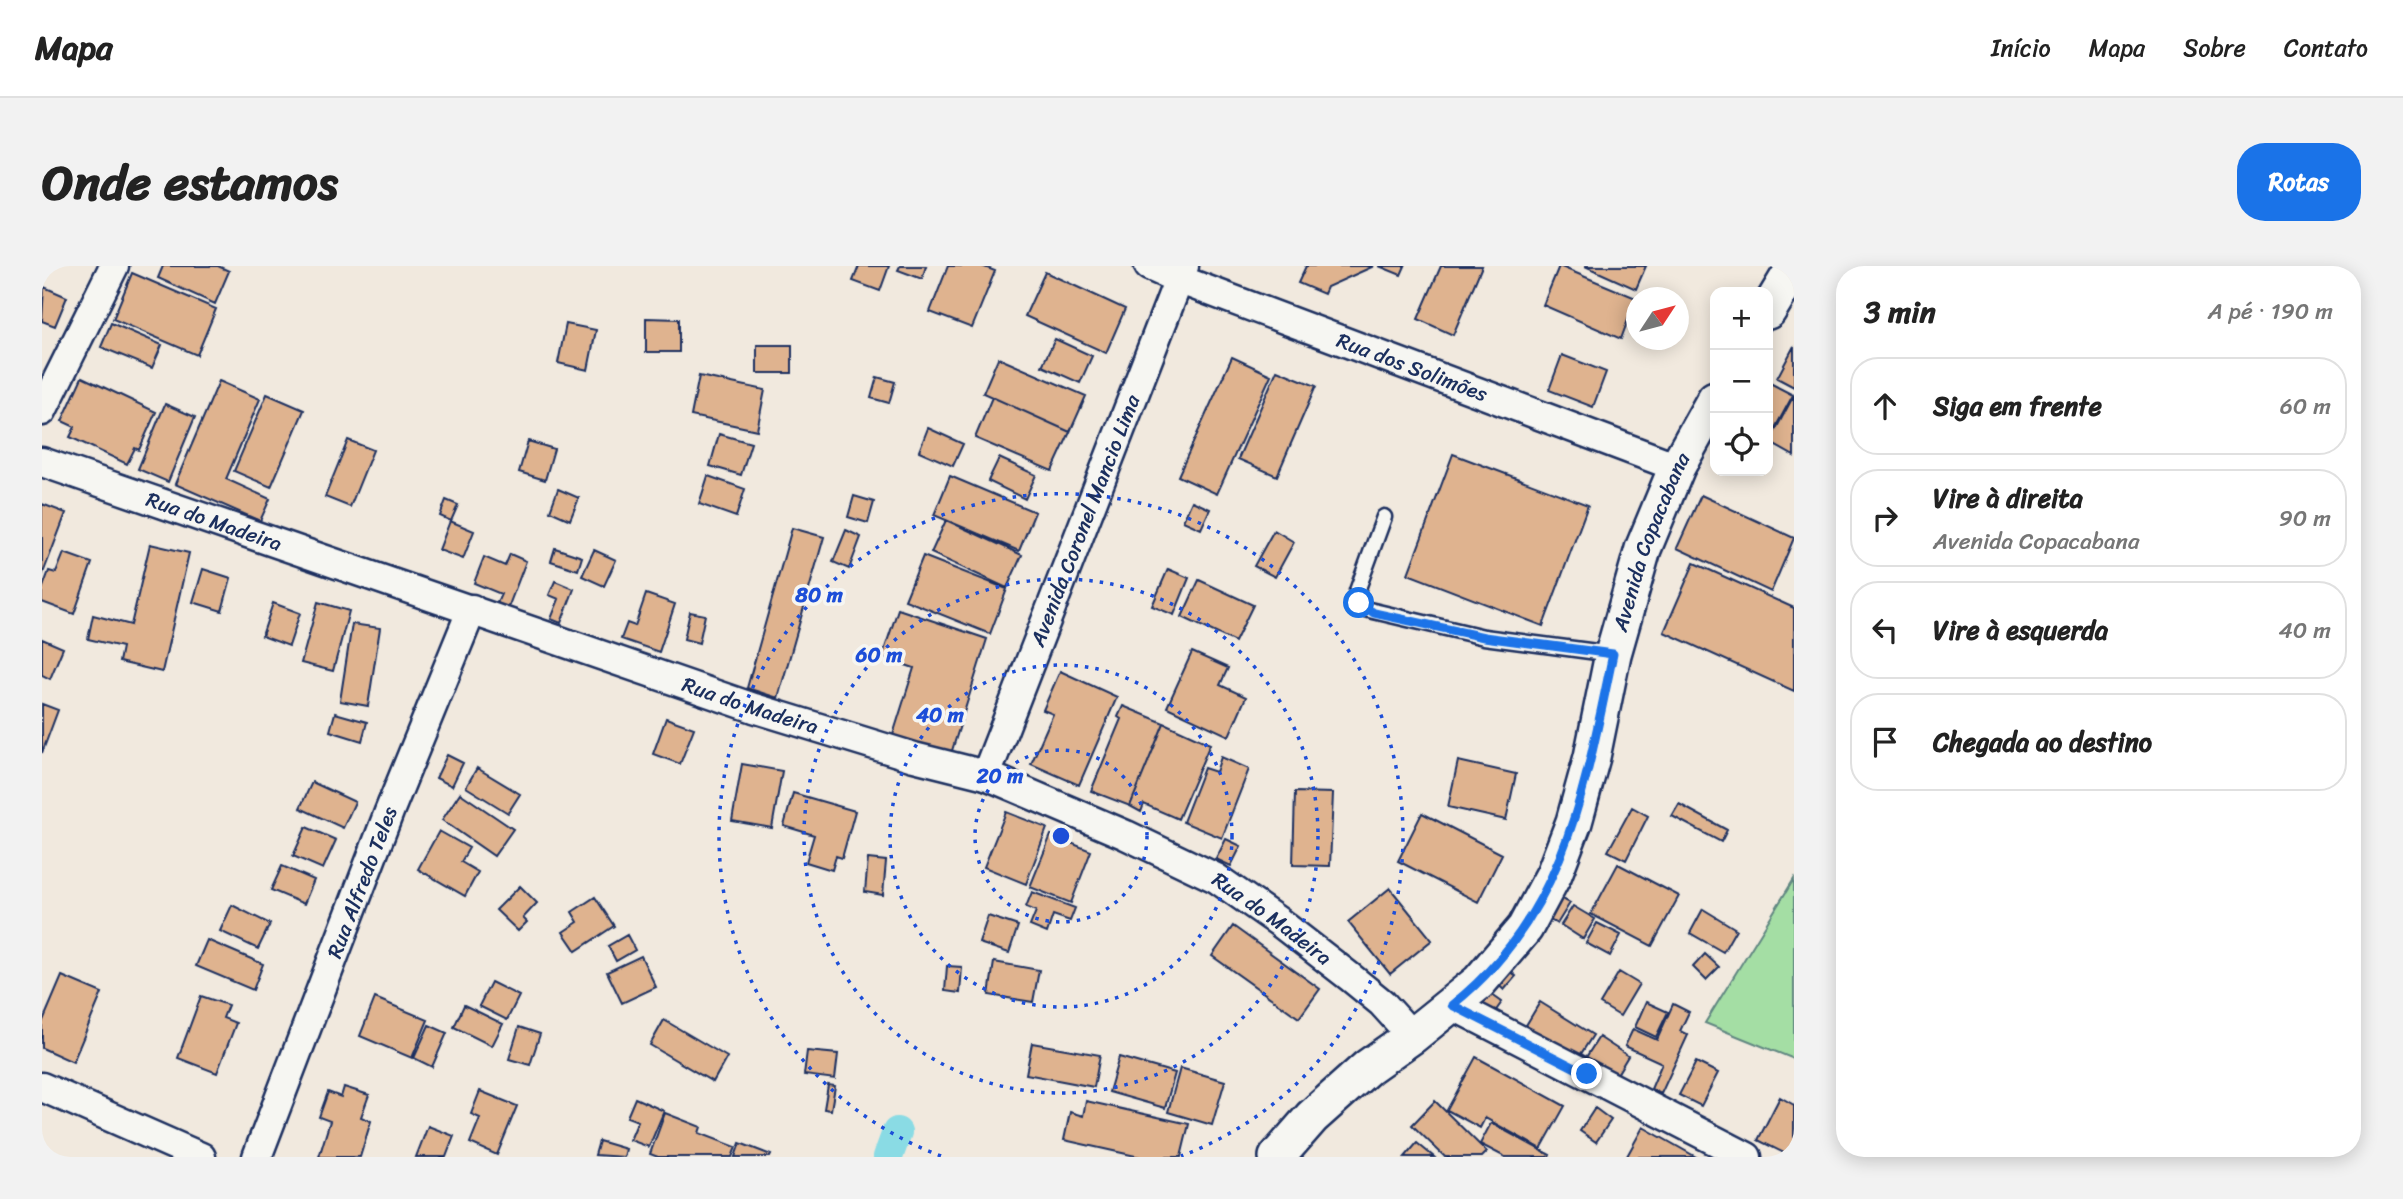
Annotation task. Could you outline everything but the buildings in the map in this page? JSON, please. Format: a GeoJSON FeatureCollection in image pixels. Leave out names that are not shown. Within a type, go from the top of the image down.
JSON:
{"type":"FeatureCollection","features":[{"type":"Feature","properties":{"kind":"street"},"geometry":{"type":"LineString","coordinates":[[42,411],[114,266]]}},
{"type":"Feature","properties":{"kind":"street","name":"Rua dos Solimões"},"geometry":{"type":"LineString","coordinates":[[1149,266],[1181,272],[1677,467]]}},
{"type":"Feature","properties":{"kind":"street"},"geometry":{"type":"LineString","coordinates":[[1773,303],[1794,268]]}},
{"type":"Feature","properties":{"kind":"street","name":"Avenida Coronel Mancio Lima"},"geometry":{"type":"LineString","coordinates":[[986,775],[1181,272]]}},
{"type":"Feature","properties":{"kind":"street","name":"Avenida Copacabana"},"geometry":{"type":"LineString","coordinates":[[1277,1157],[1312,1117],[1368,1067],[1412,1036],[1479,982],[1525,928],[1554,874],[1574,822],[1592,757],[1613,654],[1643,550],[1677,467],[1710,407]]}},
{"type":"Feature","properties":{"kind":"street","name":"Rua do Madeira"},"geometry":{"type":"LineString","coordinates":[[42,462],[754,708],[914,757],[986,775],[1126,835],[1216,878],[1350,977],[1382,1003],[1412,1036]]}},
{"type":"Feature","properties":{"kind":"street","name":"Rua Alfredo Teles"},"geometry":{"type":"LineString","coordinates":[[257,1157],[389,812],[472,610]]}},
{"type":"Feature","properties":{"kind":"street"},"geometry":{"type":"LineString","coordinates":[[1452,1005],[1745,1157]]}},
{"type":"Feature","properties":{"kind":"street"},"geometry":{"type":"LineString","coordinates":[[42,1087],[201,1157]]}},
{"type":"Feature","properties":{"kind":"lane"},"geometry":{"type":"LineString","coordinates":[[1384,517],[1357,591],[1359,603],[1365,609],[1484,637],[1613,654]]}},
{"type":"Feature","properties":{"kind":"green space"},"geometry":{"type":"Polygon","coordinates":[[[1794,879],[1794,1059],[1705,1023],[1794,879]]]}},
{"type":"Feature","properties":{"kind":"waterway"},"geometry":{"type":"LineString","coordinates":[[888,1157],[897,1132]]}},
{"type":"Feature","properties":{"kind":"route"},"geometry":{"type":"LineString","coordinates":[[1359,603],[1374,613],[1484,637],[1613,654],[1592,757],[1574,822],[1554,874],[1525,928],[1479,982],[1452,1005],[1587,1074]]}}]}
